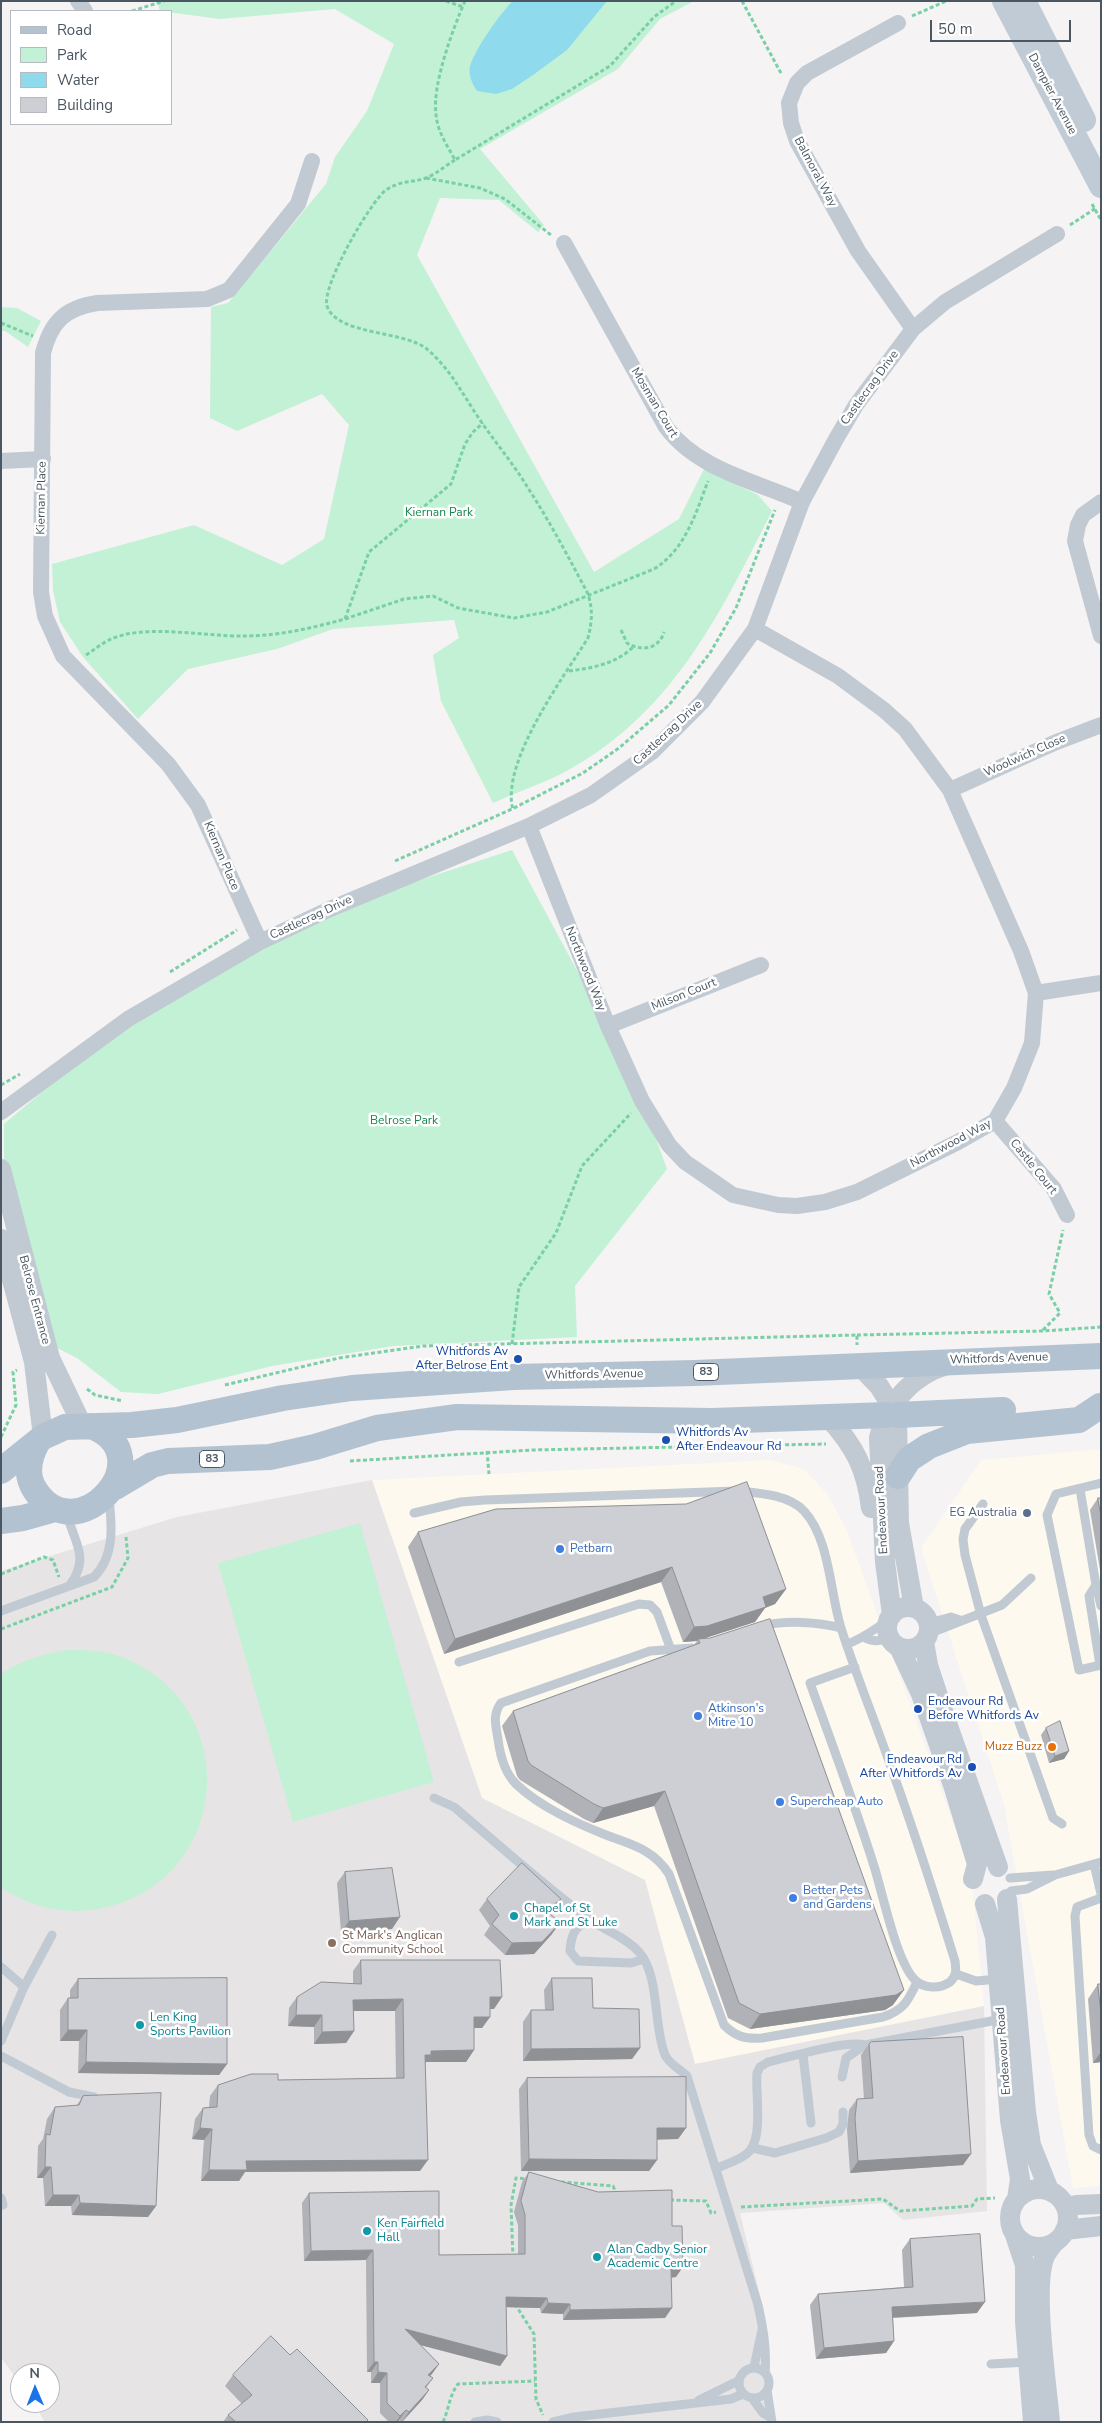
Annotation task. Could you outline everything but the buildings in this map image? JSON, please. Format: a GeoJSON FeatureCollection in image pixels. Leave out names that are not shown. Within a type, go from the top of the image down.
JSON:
{"type":"FeatureCollection","features":[{"type":"Feature","properties":{"kind":"main road","name":"Dampier Avenue"},"geometry":{"type":"LineString","coordinates":[[1004,1],[1101,186]]}},
{"type":"Feature","properties":{"kind":"main road","name":"Dampier Avenue"},"geometry":{"type":"LineString","coordinates":[[1024,1],[1101,151]]}},
{"type":"Feature","properties":{"kind":"main road","name":"Whitfords Avenue"},"geometry":{"type":"LineString","coordinates":[[1,1471],[40,1440],[66,1428],[177,1420],[283,1398],[361,1387],[513,1377],[695,1373],[1101,1356]]}},
{"type":"Feature","properties":{"kind":"main road"},"geometry":{"type":"LineString","coordinates":[[898,1476],[908,1460],[929,1446],[967,1430],[1079,1420],[1100,1406]]}},
{"type":"Feature","properties":{"kind":"main road","name":"83"},"geometry":{"type":"LineString","coordinates":[[1,1521],[89,1507],[152,1466],[168,1461],[270,1456],[314,1447],[377,1428],[457,1417],[712,1421],[1100,1406]]}},
{"type":"Feature","properties":{"kind":"main road"},"geometry":{"type":"LineString","coordinates":[[86,1426],[110,1439],[117,1450],[119,1469],[112,1491]]}},
{"type":"Feature","properties":{"kind":"main road"},"geometry":{"type":"LineString","coordinates":[[40,1440],[32,1454],[30,1476],[40,1497],[61,1510]]}},
{"type":"Feature","properties":{"kind":"street"},"geometry":{"type":"LineString","coordinates":[[792,93],[797,83],[807,73],[898,23]]}},
{"type":"Feature","properties":{"kind":"street","name":"Balmoral Way"},"geometry":{"type":"LineString","coordinates":[[792,93],[789,113],[797,140],[858,250],[914,329]]}},
{"type":"Feature","properties":{"kind":"street","name":"Kiernan Place"},"geometry":{"type":"LineString","coordinates":[[260,942],[250,924],[198,804],[184,784],[155,750],[72,667],[54,639],[46,616],[41,592],[43,353],[47,337],[55,325],[66,314],[80,306],[97,303],[207,299],[229,290],[298,204],[312,161]]}},
{"type":"Feature","properties":{"kind":"street","name":"Castlecrag Drive"},"geometry":{"type":"LineString","coordinates":[[1,1112],[128,1019],[260,942],[330,909],[529,826],[591,795],[652,752],[702,702],[755,629],[802,502],[856,405],[914,329],[945,302],[1057,234]]}},
{"type":"Feature","properties":{"kind":"street","name":"Mosman Court"},"geometry":{"type":"LineString","coordinates":[[564,242],[666,427],[687,451],[713,466],[802,502]]}},
{"type":"Feature","properties":{"kind":"street"},"geometry":{"type":"LineString","coordinates":[[1,461],[43,459]]}},
{"type":"Feature","properties":{"kind":"street"},"geometry":{"type":"LineString","coordinates":[[1101,502],[1083,515],[1075,541],[1101,636]]}},
{"type":"Feature","properties":{"kind":"street","name":"Northwood Way"},"geometry":{"type":"LineString","coordinates":[[529,826],[608,1026],[642,1102],[669,1145],[692,1167],[733,1195],[778,1206],[797,1206],[825,1202],[857,1192],[958,1142],[995,1121],[1014,1088],[1028,1057],[1035,1020],[1036,993],[1021,951],[950,790],[905,729],[884,710],[838,676],[755,629]]}},
{"type":"Feature","properties":{"kind":"street","name":"Woolwich Close"},"geometry":{"type":"LineString","coordinates":[[950,790],[1054,742],[1101,725]]}},
{"type":"Feature","properties":{"kind":"street","name":"Milson Court"},"geometry":{"type":"LineString","coordinates":[[608,1026],[761,965]]}},
{"type":"Feature","properties":{"kind":"street"},"geometry":{"type":"LineString","coordinates":[[1036,993],[1101,983]]}},
{"type":"Feature","properties":{"kind":"street","name":"Castle Court"},"geometry":{"type":"LineString","coordinates":[[995,1121],[1054,1189],[1067,1215]]}},
{"type":"Feature","properties":{"kind":"street","name":"Belrose Entrance"},"geometry":{"type":"LineString","coordinates":[[1,1168],[50,1358],[86,1426]]}},
{"type":"Feature","properties":{"kind":"street","name":"Belrose Entrance"},"geometry":{"type":"LineString","coordinates":[[1,1238],[34,1362],[40,1440]]}},
{"type":"Feature","properties":{"kind":"street","name":"Endeavour Road"},"geometry":{"type":"LineString","coordinates":[[963,1361],[937,1368],[916,1380],[899,1396],[892,1413],[882,1426],[879,1445],[884,1554],[889,1587],[892,1630],[921,1694],[954,1788],[977,1864],[974,1879]]}},
{"type":"Feature","properties":{"kind":"street"},"geometry":{"type":"LineString","coordinates":[[859,1365],[879,1386],[892,1413]]}},
{"type":"Feature","properties":{"kind":"street","name":"Endeavour Road"},"geometry":{"type":"LineString","coordinates":[[892,1413],[898,1476],[899,1523],[914,1608]]}},
{"type":"Feature","properties":{"kind":"street"},"geometry":{"type":"LineString","coordinates":[[828,1417],[850,1443],[860,1460],[868,1488],[880,1580],[889,1587]]}},
{"type":"Feature","properties":{"kind":"street"},"geometry":{"type":"LineString","coordinates":[[914,1608],[926,1617],[927,1633],[912,1649],[892,1630],[902,1609],[914,1608]]}},
{"type":"Feature","properties":{"kind":"street","name":"Endeavour Road"},"geometry":{"type":"LineString","coordinates":[[927,1633],[928,1665],[947,1723],[1007,1884],[1006,1978],[1002,2020],[1010,2120],[1020,2179],[1017,2199]]}},
{"type":"Feature","properties":{"kind":"street"},"geometry":{"type":"LineString","coordinates":[[983,1868],[1007,1884],[998,1904],[985,1904],[974,1894],[974,1879],[983,1868]]}},
{"type":"Feature","properties":{"kind":"street","name":"Endeavour Road"},"geometry":{"type":"LineString","coordinates":[[985,1904],[1006,1978],[1032,2145],[1049,2190]]}},
{"type":"Feature","properties":{"kind":"street"},"geometry":{"type":"LineString","coordinates":[[1033,2422],[1025,2322],[1026,2265],[1009,2217],[1011,2207],[1017,2199],[1029,2190],[1049,2190],[1062,2200],[1068,2217],[1060,2237],[1045,2257],[1041,2279],[1042,2326],[1050,2422]]}},
{"type":"Feature","properties":{"kind":"street"},"geometry":{"type":"LineString","coordinates":[[1066,2208],[1076,2205],[1101,2204]]}},
{"type":"Feature","properties":{"kind":"street"},"geometry":{"type":"LineString","coordinates":[[1015,2235],[1031,2246],[1043,2247],[1060,2237],[1101,2226]]}},
{"type":"Feature","properties":{"kind":"lane"},"geometry":{"type":"LineString","coordinates":[[1096,1585],[1089,1596],[1100,1665],[1079,1670],[1047,1515],[1056,1494],[1101,1483]]}},
{"type":"Feature","properties":{"kind":"lane"},"geometry":{"type":"LineString","coordinates":[[1080,1489],[1101,1606]]}},
{"type":"Feature","properties":{"kind":"lane"},"geometry":{"type":"LineString","coordinates":[[1,1611],[94,1577],[104,1568],[111,1538],[112,1491]]}},
{"type":"Feature","properties":{"kind":"lane"},"geometry":{"type":"LineString","coordinates":[[414,1513],[461,1502],[485,1500],[736,1491],[757,1493],[787,1500],[803,1510],[816,1531],[825,1556],[841,1628],[955,1961],[956,1974],[952,1980],[936,1987],[925,1986],[917,1982],[909,1972],[892,1930],[874,1867],[810,1683],[854,1667]]}},
{"type":"Feature","properties":{"kind":"lane"},"geometry":{"type":"LineString","coordinates":[[983,1504],[965,1529],[963,1539],[965,1555],[981,1615],[1053,1818],[1062,1824]]}},
{"type":"Feature","properties":{"kind":"lane"},"geometry":{"type":"LineString","coordinates":[[61,1510],[78,1544],[81,1555],[78,1574],[66,1586]]}},
{"type":"Feature","properties":{"kind":"lane"},"geometry":{"type":"LineString","coordinates":[[927,1633],[952,1617],[960,1620],[981,1615],[1002,1605],[1031,1578]]}},
{"type":"Feature","properties":{"kind":"lane"},"geometry":{"type":"LineString","coordinates":[[460,1662],[638,1604],[650,1605],[657,1612],[671,1650]]}},
{"type":"Feature","properties":{"kind":"lane"},"geometry":{"type":"LineString","coordinates":[[757,1628],[794,1623],[828,1624],[841,1628]]}},
{"type":"Feature","properties":{"kind":"lane"},"geometry":{"type":"LineString","coordinates":[[847,1644],[865,1638],[870,1631],[892,1630]]}},
{"type":"Feature","properties":{"kind":"lane"},"geometry":{"type":"LineString","coordinates":[[865,1638],[873,1642],[882,1641],[892,1630]]}},
{"type":"Feature","properties":{"kind":"lane"},"geometry":{"type":"LineString","coordinates":[[698,1647],[650,1651],[502,1704],[496,1710],[495,1720],[498,1746],[504,1767],[516,1784],[538,1800],[594,1830],[648,1852],[660,1860],[669,1874],[724,2025],[733,2034],[747,2039],[762,2038],[884,2018],[898,2012],[909,1999],[917,1982]]}},
{"type":"Feature","properties":{"kind":"lane"},"geometry":{"type":"LineString","coordinates":[[434,1798],[454,1807],[590,1920],[620,1937],[638,1951],[644,1959],[652,1988],[656,2022],[666,2056],[687,2076],[717,2168],[758,2306],[767,2355],[765,2373],[769,2383],[767,2391],[772,2421]]}},
{"type":"Feature","properties":{"kind":"lane"},"geometry":{"type":"LineString","coordinates":[[1007,1884],[1055,1875],[1097,1863],[1101,1894]]}},
{"type":"Feature","properties":{"kind":"lane"},"geometry":{"type":"LineString","coordinates":[[1007,1884],[1027,1889],[1055,1875]]}},
{"type":"Feature","properties":{"kind":"lane"},"geometry":{"type":"LineString","coordinates":[[1101,1898],[1077,1907],[1075,1916],[1089,2135],[1093,2146],[1101,2150]]}},
{"type":"Feature","properties":{"kind":"lane"},"geometry":{"type":"LineString","coordinates":[[590,1920],[581,1923],[571,1934],[570,1951],[578,1961],[598,1964],[631,1963],[644,1959]]}},
{"type":"Feature","properties":{"kind":"lane"},"geometry":{"type":"LineString","coordinates":[[1,2041],[24,1987],[52,1935]]}},
{"type":"Feature","properties":{"kind":"lane"},"geometry":{"type":"LineString","coordinates":[[1,1968],[24,1987]]}},
{"type":"Feature","properties":{"kind":"lane"},"geometry":{"type":"LineString","coordinates":[[956,1974],[976,1981],[1006,1978]]}},
{"type":"Feature","properties":{"kind":"lane"},"geometry":{"type":"LineString","coordinates":[[717,2168],[746,2155],[753,2148],[758,2124],[757,2073],[760,2067],[768,2062],[834,2048],[865,2045],[1002,2020]]}},
{"type":"Feature","properties":{"kind":"lane"},"geometry":{"type":"LineString","coordinates":[[842,2077],[846,2058],[863,2049],[865,2045]]}},
{"type":"Feature","properties":{"kind":"lane"},"geometry":{"type":"LineString","coordinates":[[803,2055],[811,2123]]}},
{"type":"Feature","properties":{"kind":"lane"},"geometry":{"type":"LineString","coordinates":[[1,2056],[69,2092],[94,2097]]}},
{"type":"Feature","properties":{"kind":"lane"},"geometry":{"type":"LineString","coordinates":[[753,2148],[775,2153],[826,2138],[839,2132],[843,2124],[843,2112]]}},
{"type":"Feature","properties":{"kind":"lane"},"geometry":{"type":"LineString","coordinates":[[754,2367],[762,2330]]}},
{"type":"Feature","properties":{"kind":"lane"},"geometry":{"type":"LineString","coordinates":[[991,2364],[1028,2362]]}},
{"type":"Feature","properties":{"kind":"lane"},"geometry":{"type":"LineString","coordinates":[[692,2403],[738,2381],[743,2371],[754,2367],[765,2373]]}},
{"type":"Feature","properties":{"kind":"lane"},"geometry":{"type":"LineString","coordinates":[[738,2381],[740,2390],[772,2421]]}},
{"type":"Feature","properties":{"kind":"lane"},"geometry":{"type":"LineString","coordinates":[[554,2422],[574,2417],[761,2396],[767,2391]]}},
{"type":"Feature","properties":{"kind":"lane"},"geometry":{"type":"LineString","coordinates":[[475,2422],[488,2420],[497,2422]]}},
{"type":"Feature","properties":{"kind":"path"},"geometry":{"type":"LineString","coordinates":[[135,10],[164,1]]}},
{"type":"Feature","properties":{"kind":"path"},"geometry":{"type":"LineString","coordinates":[[446,1],[463,7]]}},
{"type":"Feature","properties":{"kind":"path"},"geometry":{"type":"LineString","coordinates":[[455,160],[441,136],[435,113],[438,83],[465,1]]}},
{"type":"Feature","properties":{"kind":"path"},"geometry":{"type":"LineString","coordinates":[[425,178],[610,66],[654,17],[676,1]]}},
{"type":"Feature","properties":{"kind":"path"},"geometry":{"type":"LineString","coordinates":[[742,1],[792,93]]}},
{"type":"Feature","properties":{"kind":"path"},"geometry":{"type":"LineString","coordinates":[[898,23],[946,1]]}},
{"type":"Feature","properties":{"kind":"path"},"geometry":{"type":"LineString","coordinates":[[529,826],[512,809],[513,776],[520,751],[588,638],[592,620],[592,605],[588,594],[528,488],[448,369],[426,348],[344,322],[331,315],[326,304],[327,290],[340,260],[357,230],[384,191],[403,182],[425,178],[480,188],[505,199],[523,211],[541,229],[564,242]]}},
{"type":"Feature","properties":{"kind":"path"},"geometry":{"type":"LineString","coordinates":[[1057,234],[1101,206]]}},
{"type":"Feature","properties":{"kind":"path"},"geometry":{"type":"LineString","coordinates":[[1,323],[33,336],[43,353]]}},
{"type":"Feature","properties":{"kind":"path"},"geometry":{"type":"LineString","coordinates":[[345,619],[369,552],[451,484],[465,444],[473,432],[483,423]]}},
{"type":"Feature","properties":{"kind":"path"},"geometry":{"type":"LineString","coordinates":[[72,667],[110,640],[135,633],[245,636],[304,630],[345,619],[404,599],[433,596],[458,608],[514,618],[547,612],[654,569],[667,561],[676,551],[696,513],[713,466]]}},
{"type":"Feature","properties":{"kind":"path"},"geometry":{"type":"LineString","coordinates":[[388,864],[512,809],[583,773],[618,748],[670,705],[710,652],[736,608],[774,513]]}},
{"type":"Feature","properties":{"kind":"path"},"geometry":{"type":"LineString","coordinates":[[621,630],[623,638],[632,647],[641,649],[657,645],[662,640],[664,632]]}},
{"type":"Feature","properties":{"kind":"path"},"geometry":{"type":"LineString","coordinates":[[568,671],[592,668],[612,661],[632,647]]}},
{"type":"Feature","properties":{"kind":"path"},"geometry":{"type":"LineString","coordinates":[[166,975],[226,936],[250,924]]}},
{"type":"Feature","properties":{"kind":"path"},"geometry":{"type":"LineString","coordinates":[[1,1085],[24,1072]]}},
{"type":"Feature","properties":{"kind":"path"},"geometry":{"type":"LineString","coordinates":[[216,1387],[339,1358],[423,1346],[512,1344],[519,1287],[556,1233],[582,1166],[642,1102]]}},
{"type":"Feature","properties":{"kind":"path"},"geometry":{"type":"LineString","coordinates":[[1043,1331],[1060,1312],[1049,1294],[1067,1215]]}},
{"type":"Feature","properties":{"kind":"path"},"geometry":{"type":"LineString","coordinates":[[856,1335],[1043,1331],[1101,1327]]}},
{"type":"Feature","properties":{"kind":"path"},"geometry":{"type":"LineString","coordinates":[[1,1437],[16,1405],[13,1372],[34,1362]]}},
{"type":"Feature","properties":{"kind":"path"},"geometry":{"type":"LineString","coordinates":[[83,1385],[96,1395],[125,1402]]}},
{"type":"Feature","properties":{"kind":"path"},"geometry":{"type":"LineString","coordinates":[[341,1462],[487,1452],[829,1444]]}},
{"type":"Feature","properties":{"kind":"path"},"geometry":{"type":"LineString","coordinates":[[487,1452],[489,1474]]}},
{"type":"Feature","properties":{"kind":"path"},"geometry":{"type":"LineString","coordinates":[[1,1574],[44,1557],[53,1560],[66,1586],[69,1603],[1,1630]]}},
{"type":"Feature","properties":{"kind":"path"},"geometry":{"type":"LineString","coordinates":[[514,2265],[511,2205],[516,2178],[536,2180]]}},
{"type":"Feature","properties":{"kind":"path"},"geometry":{"type":"LineString","coordinates":[[555,2182],[613,2186],[617,2195],[626,2196]]}},
{"type":"Feature","properties":{"kind":"path"},"geometry":{"type":"LineString","coordinates":[[663,2199],[706,2201],[711,2213],[728,2209],[883,2198],[900,2211],[972,2206],[977,2199],[995,2198]]}},
{"type":"Feature","properties":{"kind":"path"},"geometry":{"type":"LineString","coordinates":[[515,2298],[515,2307],[534,2334],[536,2399],[546,2422]]}},
{"type":"Feature","properties":{"kind":"path"},"geometry":{"type":"LineString","coordinates":[[443,2422],[449,2409],[450,2393],[458,2384],[535,2381]]}},
{"type":"Feature","properties":{"kind":"shaded area"},"geometry":{"type":"Polygon","coordinates":[[[1101,1449],[1101,2186],[1073,2188],[1004,1805],[921,1548],[981,1460],[1101,1449]]]}},
{"type":"Feature","properties":{"kind":"shaded area"},"geometry":{"type":"Polygon","coordinates":[[[770,1460],[804,1469],[828,1495],[847,1531],[971,1872],[984,2006],[695,2064],[645,1880],[482,1798],[372,1480],[770,1460]]]}},
{"type":"Feature","properties":{"kind":"shaded area","name":"St Mark's Anglican Community School"},"geometry":{"type":"Polygon","coordinates":[[[372,1480],[482,1798],[645,1880],[695,2064],[984,2006],[987,2211],[903,2220],[884,2203],[740,2213],[765,2316],[775,2422],[45,2422],[39,2413],[60,2413],[60,2363],[10,2363],[10,2370],[1,2357],[1,1571],[177,1517],[372,1480]]]}},
{"type":"Feature","properties":{"kind":"green space","name":"Kiernan Park"},"geometry":{"type":"Polygon","coordinates":[[[157,1],[694,1],[660,19],[618,69],[480,149],[544,225],[538,232],[499,200],[440,198],[417,255],[594,572],[679,519],[704,469],[758,495],[772,511],[732,589],[710,626],[687,661],[661,694],[632,724],[598,751],[559,775],[493,803],[441,701],[433,655],[459,638],[454,620],[333,629],[277,649],[188,669],[138,719],[83,657],[60,622],[53,590],[52,564],[194,525],[282,565],[324,539],[349,425],[322,394],[237,431],[210,418],[211,307],[228,303],[326,184],[335,157],[367,111],[394,44],[335,9],[220,19],[172,13],[172,10],[160,10],[157,1]]]}},
{"type":"Feature","properties":{"kind":"green space"},"geometry":{"type":"Polygon","coordinates":[[[1,307],[17,308],[41,321],[28,347],[5,331],[1,331],[1,307]]]}},
{"type":"Feature","properties":{"kind":"green space","name":"Belrose Park"},"geometry":{"type":"Polygon","coordinates":[[[512,850],[614,1039],[642,1101],[667,1169],[575,1286],[577,1337],[393,1346],[272,1366],[158,1394],[121,1392],[77,1358],[53,1346],[4,1178],[4,1124],[121,1025],[255,934],[512,850]]]}},
{"type":"Feature","properties":{"kind":"green space"},"geometry":{"type":"Polygon","coordinates":[[[360,1523],[434,1782],[293,1822],[218,1563],[360,1523]]]}},
{"type":"Feature","properties":{"kind":"green space"},"geometry":{"type":"Polygon","coordinates":[[[67,1650],[100,1651],[113,1654],[160,1679],[189,1712],[204,1750],[207,1791],[197,1831],[176,1866],[143,1893],[98,1909],[85,1911],[47,1908],[23,1900],[1,1887],[1,1674],[32,1658],[67,1650]]]}},
{"type":"Feature","properties":{"kind":"water"},"geometry":{"type":"Polygon","coordinates":[[[513,1],[607,1],[567,50],[533,75],[512,89],[496,94],[477,91],[472,82],[470,66],[489,31],[513,1]]]}},
{"type":"Feature","properties":{"kind":"place","name":"Whitfords Av After Belrose Ent"},"geometry":{"type":"Point","coordinates":[518,1359]}},
{"type":"Feature","properties":{"kind":"place","name":"Whitfords Av After Endeavour Rd"},"geometry":{"type":"Point","coordinates":[666,1440]}},
{"type":"Feature","properties":{"kind":"place","name":"EG Australia"},"geometry":{"type":"Point","coordinates":[1027,1513]}},
{"type":"Feature","properties":{"kind":"place","name":"Petbarn"},"geometry":{"type":"Point","coordinates":[560,1549]}},
{"type":"Feature","properties":{"kind":"place","name":"Endeavour Rd Before Whitfords Av"},"geometry":{"type":"Point","coordinates":[918,1709]}},
{"type":"Feature","properties":{"kind":"place","name":"Atkinson's Mitre 10"},"geometry":{"type":"Point","coordinates":[698,1716]}},
{"type":"Feature","properties":{"kind":"place","name":"Muzz Buzz"},"geometry":{"type":"Point","coordinates":[1052,1747]}},
{"type":"Feature","properties":{"kind":"place","name":"Endeavour Rd After Whitfords Av"},"geometry":{"type":"Point","coordinates":[972,1767]}},
{"type":"Feature","properties":{"kind":"place","name":"Supercheap Auto"},"geometry":{"type":"Point","coordinates":[780,1802]}},
{"type":"Feature","properties":{"kind":"place","name":"Better Pets and Gardens"},"geometry":{"type":"Point","coordinates":[793,1898]}},
{"type":"Feature","properties":{"kind":"place","name":"Chapel of St Mark and St Luke"},"geometry":{"type":"Point","coordinates":[514,1916]}},
{"type":"Feature","properties":{"kind":"place","name":"St Mark's Anglican Community School"},"geometry":{"type":"Point","coordinates":[332,1943]}},
{"type":"Feature","properties":{"kind":"place","name":"Len King Sports Pavilion"},"geometry":{"type":"Point","coordinates":[140,2025]}},
{"type":"Feature","properties":{"kind":"place","name":"Ken Fairfield Hall"},"geometry":{"type":"Point","coordinates":[367,2231]}},
{"type":"Feature","properties":{"kind":"place","name":"Alan Cadby Senior Academic Centre"},"geometry":{"type":"Point","coordinates":[597,2257]}}]}
